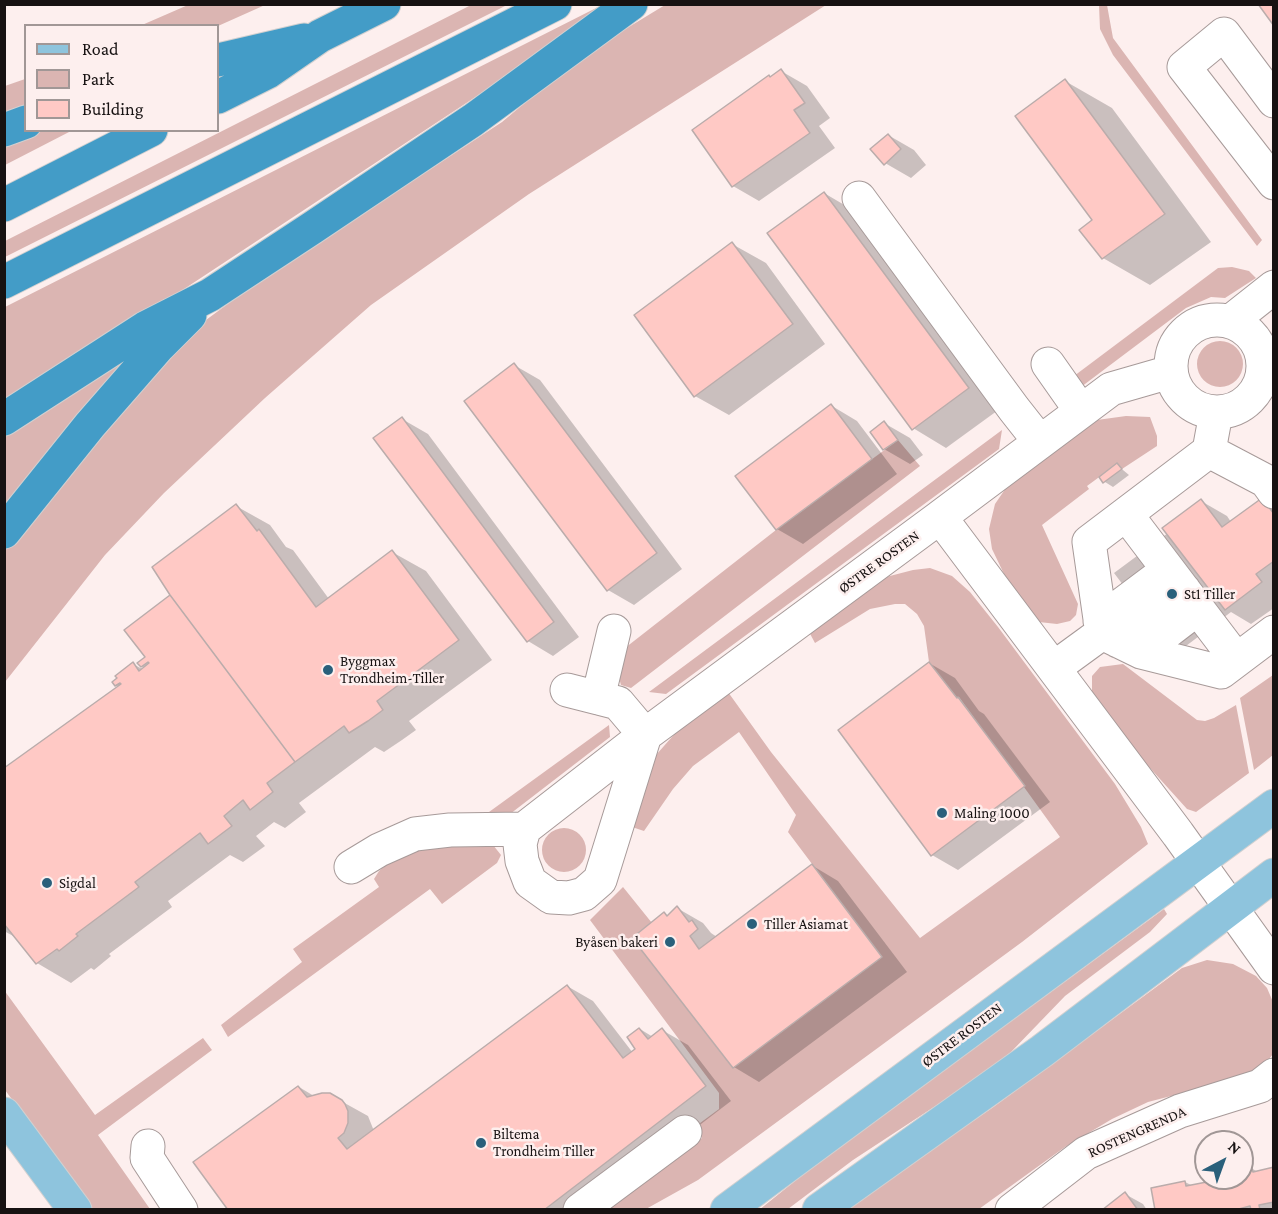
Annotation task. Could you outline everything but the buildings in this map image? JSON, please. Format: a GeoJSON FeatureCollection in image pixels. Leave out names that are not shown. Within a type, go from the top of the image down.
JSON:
{"type":"FeatureCollection","features":[{"type":"Feature","properties":{"kind":"highway"},"geometry":{"type":"LineString","coordinates":[[219,96],[268,72],[320,36],[384,4]]}},
{"type":"Feature","properties":{"kind":"highway"},"geometry":{"type":"LineString","coordinates":[[4,282],[555,4]]}},
{"type":"Feature","properties":{"kind":"highway"},"geometry":{"type":"LineString","coordinates":[[4,419],[145,328],[210,295],[473,120],[631,4]]}},
{"type":"Feature","properties":{"kind":"highway"},"geometry":{"type":"LineString","coordinates":[[219,60],[320,36]]}},
{"type":"Feature","properties":{"kind":"highway"},"geometry":{"type":"LineString","coordinates":[[4,130],[24,123]]}},
{"type":"Feature","properties":{"kind":"highway"},"geometry":{"type":"LineString","coordinates":[[4,205],[147,132]]}},
{"type":"Feature","properties":{"kind":"highway"},"geometry":{"type":"LineString","coordinates":[[4,532],[90,425],[159,346],[210,295]]}},
{"type":"Feature","properties":{"kind":"main road","name":"ØSTRE ROSTEN"},"geometry":{"type":"LineString","coordinates":[[728,1209],[1274,807]]}},
{"type":"Feature","properties":{"kind":"main road"},"geometry":{"type":"LineString","coordinates":[[819,1209],[1042,1052],[1274,875]]}},
{"type":"Feature","properties":{"kind":"main road"},"geometry":{"type":"LineString","coordinates":[[4,1114],[75,1209]]}},
{"type":"Feature","properties":{"kind":"street"},"geometry":{"type":"LineString","coordinates":[[1274,101],[1224,34],[1184,67],[1274,183]]}},
{"type":"Feature","properties":{"kind":"street"},"geometry":{"type":"LineString","coordinates":[[860,198],[1040,442]]}},
{"type":"Feature","properties":{"kind":"street"},"geometry":{"type":"LineString","coordinates":[[1231,321],[1274,286]]}},
{"type":"Feature","properties":{"kind":"street"},"geometry":{"type":"LineString","coordinates":[[1208,320],[1231,321],[1250,333],[1262,352],[1263,374],[1255,394],[1238,408],[1216,413],[1194,408],[1178,393],[1170,372],[1173,349],[1187,330],[1208,320]]}},
{"type":"Feature","properties":{"kind":"street"},"geometry":{"type":"LineString","coordinates":[[1048,364],[1081,411]]}},
{"type":"Feature","properties":{"kind":"street","name":"ØSTRE ROSTEN"},"geometry":{"type":"LineString","coordinates":[[524,829],[645,735],[1111,389],[1170,372]]}},
{"type":"Feature","properties":{"kind":"street"},"geometry":{"type":"LineString","coordinates":[[1112,629],[1089,542],[1209,451],[1216,413]]}},
{"type":"Feature","properties":{"kind":"street"},"geometry":{"type":"LineString","coordinates":[[1209,451],[1266,481],[1274,492]]}},
{"type":"Feature","properties":{"kind":"street"},"geometry":{"type":"LineString","coordinates":[[1126,514],[1236,659]]}},
{"type":"Feature","properties":{"kind":"street"},"geometry":{"type":"LineString","coordinates":[[940,517],[1198,862],[1274,968]]}},
{"type":"Feature","properties":{"kind":"street"},"geometry":{"type":"LineString","coordinates":[[1054,668],[1112,629],[1176,581]]}},
{"type":"Feature","properties":{"kind":"street"},"geometry":{"type":"LineString","coordinates":[[1112,629],[1176,581]]}},
{"type":"Feature","properties":{"kind":"street"},"geometry":{"type":"LineString","coordinates":[[1112,629],[1221,672],[1274,632]]}},
{"type":"Feature","properties":{"kind":"street"},"geometry":{"type":"LineString","coordinates":[[351,867],[379,850],[415,834],[450,830],[524,829],[520,844],[522,861],[530,882],[551,897],[569,898],[584,894],[600,880],[645,735],[618,703],[582,694],[614,631]]}},
{"type":"Feature","properties":{"kind":"street","name":"ROSTENGRENDA"},"geometry":{"type":"LineString","coordinates":[[1012,1209],[1086,1153],[1180,1112],[1260,1086],[1274,1075]]}},
{"type":"Feature","properties":{"kind":"street"},"geometry":{"type":"LineString","coordinates":[[580,1209],[685,1132]]}},
{"type":"Feature","properties":{"kind":"street"},"geometry":{"type":"LineString","coordinates":[[148,1146],[147,1158],[181,1209]]}},
{"type":"Feature","properties":{"kind":"green space"},"geometry":{"type":"Polygon","coordinates":[[[188,4],[265,5],[219,26],[144,24],[188,4]]]}},
{"type":"Feature","properties":{"kind":"green space"},"geometry":{"type":"Polygon","coordinates":[[[473,4],[507,5],[5,257],[5,241],[473,4]]]}},
{"type":"Feature","properties":{"kind":"green space"},"geometry":{"type":"Polygon","coordinates":[[[602,5],[615,5],[5,407],[5,307],[602,5]]]}},
{"type":"Feature","properties":{"kind":"green space"},"geometry":{"type":"Polygon","coordinates":[[[665,5],[826,5],[529,194],[371,305],[265,398],[164,493],[105,555],[5,682],[4,550],[128,391],[187,334],[248,289],[502,122],[563,71],[609,39],[665,5]]]}},
{"type":"Feature","properties":{"kind":"green space"},"geometry":{"type":"Polygon","coordinates":[[[1099,5],[1107,5],[1113,38],[1262,240],[1257,246],[1113,55],[1100,29],[1099,5]]]}},
{"type":"Feature","properties":{"kind":"green space"},"geometry":{"type":"Polygon","coordinates":[[[24,79],[24,105],[5,113],[5,86],[24,79]]]}},
{"type":"Feature","properties":{"kind":"green space"},"geometry":{"type":"Polygon","coordinates":[[[36,132],[69,132],[5,165],[4,144],[36,132]]]}},
{"type":"Feature","properties":{"kind":"green space"},"geometry":{"type":"Polygon","coordinates":[[[1232,267],[1249,271],[1256,278],[1225,298],[1211,297],[1186,308],[1081,387],[1074,376],[1218,268],[1232,267]]]}},
{"type":"Feature","properties":{"kind":"green space"},"geometry":{"type":"Polygon","coordinates":[[[147,337],[5,513],[5,430],[147,337]]]}},
{"type":"Feature","properties":{"kind":"green space"},"geometry":{"type":"Polygon","coordinates":[[[1220,341],[1236,348],[1243,364],[1236,380],[1220,387],[1204,380],[1197,364],[1204,348],[1220,341]]]}},
{"type":"Feature","properties":{"kind":"green space"},"geometry":{"type":"Polygon","coordinates":[[[1126,416],[1150,417],[1157,436],[1157,446],[1122,469],[1117,464],[1087,486],[1089,489],[1042,525],[1078,604],[1076,615],[1070,621],[1057,624],[1039,622],[1005,576],[992,549],[989,529],[995,504],[1008,485],[1097,420],[1126,416]]]}},
{"type":"Feature","properties":{"kind":"green space"},"geometry":{"type":"Polygon","coordinates":[[[1002,430],[999,449],[666,694],[649,692],[1002,430]]]}},
{"type":"Feature","properties":{"kind":"green space"},"geometry":{"type":"Polygon","coordinates":[[[898,440],[920,466],[631,688],[621,685],[619,678],[625,648],[776,530],[898,440]]]}},
{"type":"Feature","properties":{"kind":"green space"},"geometry":{"type":"Polygon","coordinates":[[[930,568],[952,576],[970,592],[998,627],[1115,784],[1141,827],[1148,844],[1022,942],[698,1180],[646,1209],[606,1209],[702,1138],[696,1126],[719,1109],[719,1093],[590,920],[623,887],[652,923],[632,938],[733,1068],[882,957],[788,832],[796,815],[739,732],[693,766],[673,789],[644,831],[632,827],[656,755],[687,720],[728,692],[771,752],[920,938],[1060,837],[959,697],[957,698],[929,662],[924,626],[917,614],[905,604],[870,609],[815,643],[808,630],[886,577],[930,568]]]}},
{"type":"Feature","properties":{"kind":"green space"},"geometry":{"type":"Polygon","coordinates":[[[1123,664],[1197,720],[1205,721],[1214,718],[1236,705],[1249,773],[1196,812],[1187,809],[1132,748],[1092,693],[1092,676],[1100,667],[1123,664]]]}},
{"type":"Feature","properties":{"kind":"green space"},"geometry":{"type":"Polygon","coordinates":[[[1273,675],[1273,755],[1254,770],[1240,698],[1273,675]]]}},
{"type":"Feature","properties":{"kind":"green space"},"geometry":{"type":"Polygon","coordinates":[[[609,725],[610,737],[510,814],[489,812],[609,725]]]}},
{"type":"Feature","properties":{"kind":"green space"},"geometry":{"type":"Polygon","coordinates":[[[564,828],[580,834],[586,850],[580,866],[564,872],[548,866],[542,850],[548,834],[564,828]]]}},
{"type":"Feature","properties":{"kind":"green space"},"geometry":{"type":"Polygon","coordinates":[[[493,845],[501,855],[497,863],[442,904],[430,889],[228,1037],[221,1025],[302,962],[293,949],[379,887],[374,879],[379,871],[396,857],[417,847],[493,845]]]}},
{"type":"Feature","properties":{"kind":"green space"},"geometry":{"type":"Polygon","coordinates":[[[1164,909],[1167,914],[1150,932],[1065,996],[1011,1052],[969,1084],[853,1160],[788,1209],[759,1210],[821,1160],[1164,909]]]}},
{"type":"Feature","properties":{"kind":"green space"},"geometry":{"type":"Polygon","coordinates":[[[1207,960],[1233,964],[1256,976],[1267,988],[1273,1002],[1273,1054],[1262,1068],[1248,1076],[1148,1102],[1112,1119],[1065,1147],[979,1209],[843,1210],[992,1108],[1182,968],[1207,960]]]}},
{"type":"Feature","properties":{"kind":"green space"},"geometry":{"type":"Polygon","coordinates":[[[4,990],[95,1115],[203,1038],[212,1050],[98,1135],[150,1209],[93,1209],[5,1090],[4,990]]]}},
{"type":"Feature","properties":{"kind":"place","name":"St1 Tiller"},"geometry":{"type":"Point","coordinates":[1172,594]}},
{"type":"Feature","properties":{"kind":"place","name":"Byggmax Trondheim-Tiller"},"geometry":{"type":"Point","coordinates":[328,670]}},
{"type":"Feature","properties":{"kind":"place","name":"Maling 1000"},"geometry":{"type":"Point","coordinates":[942,813]}},
{"type":"Feature","properties":{"kind":"place","name":"Sigdal"},"geometry":{"type":"Point","coordinates":[47,883]}},
{"type":"Feature","properties":{"kind":"place","name":"Tiller Asiamat"},"geometry":{"type":"Point","coordinates":[752,924]}},
{"type":"Feature","properties":{"kind":"place","name":"Byåsen bakeri"},"geometry":{"type":"Point","coordinates":[670,942]}},
{"type":"Feature","properties":{"kind":"place","name":"Biltema Trondheim Tiller"},"geometry":{"type":"Point","coordinates":[481,1143]}}]}
